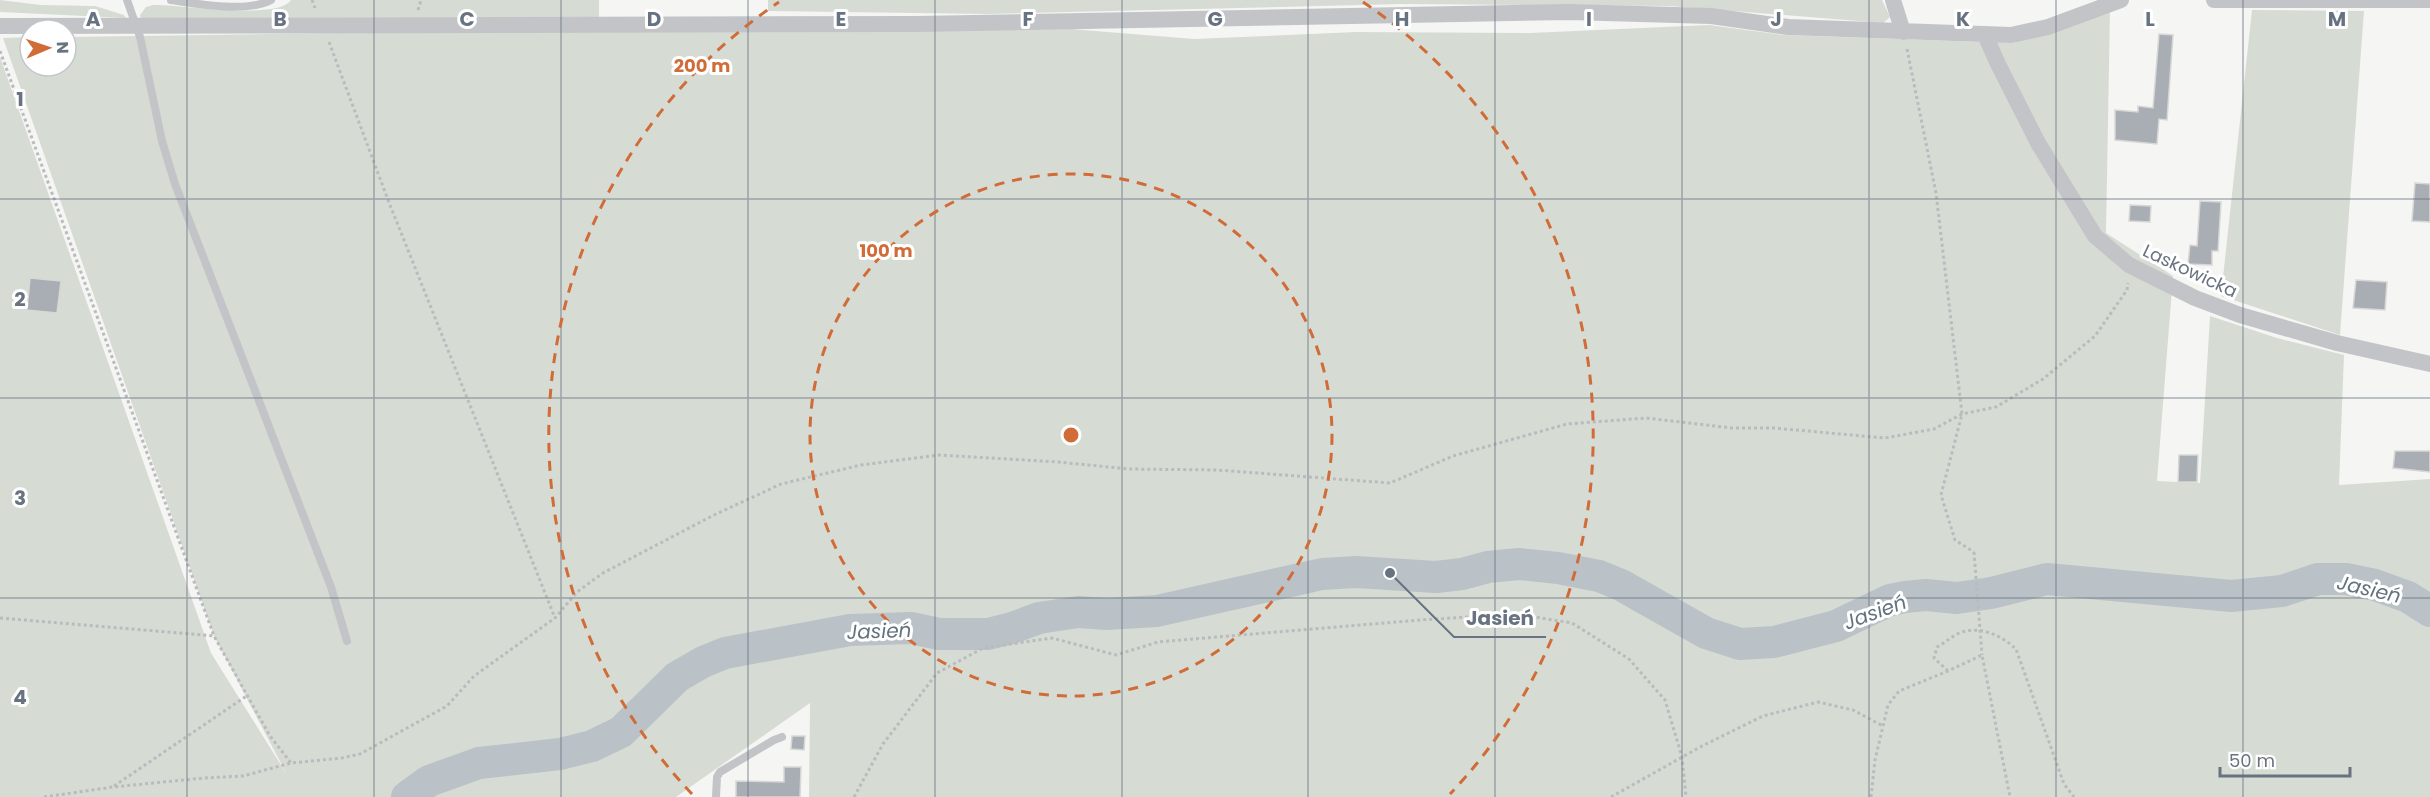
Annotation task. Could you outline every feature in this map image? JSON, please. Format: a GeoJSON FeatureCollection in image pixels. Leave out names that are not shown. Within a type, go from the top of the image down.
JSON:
{"type":"FeatureCollection","features":[{"type":"Feature","properties":{"kind":"street"},"geometry":{"type":"LineString","coordinates":[[1893,0],[1903,32]]}},
{"type":"Feature","properties":{"kind":"street"},"geometry":{"type":"LineString","coordinates":[[0,26],[906,24],[1569,12],[1711,16],[1788,27],[2011,35],[2048,27],[2121,0]]}},
{"type":"Feature","properties":{"kind":"street"},"geometry":{"type":"LineString","coordinates":[[2214,0],[2430,0]]}},
{"type":"Feature","properties":{"kind":"street","name":"Laskowicka"},"geometry":{"type":"LineString","coordinates":[[1985,35],[2038,143],[2095,236],[2129,265],[2196,298],[2240,315],[2337,343],[2430,364]]}},
{"type":"Feature","properties":{"kind":"lane"},"geometry":{"type":"LineString","coordinates":[[127,0],[140,37],[162,141],[175,184],[331,586],[347,641]]}},
{"type":"Feature","properties":{"kind":"lane"},"geometry":{"type":"LineString","coordinates":[[171,0],[222,6],[257,4],[271,0]]}},
{"type":"Feature","properties":{"kind":"lane"},"geometry":{"type":"LineString","coordinates":[[716,797],[717,777],[720,772],[782,737]]}},
{"type":"Feature","properties":{"kind":"path"},"geometry":{"type":"LineString","coordinates":[[312,0],[393,211],[555,618]]}},
{"type":"Feature","properties":{"kind":"path"},"geometry":{"type":"LineString","coordinates":[[1903,32],[1936,193],[1962,414],[1941,495],[1955,540],[1974,552],[1983,655],[2010,797]]}},
{"type":"Feature","properties":{"kind":"path"},"geometry":{"type":"LineString","coordinates":[[0,51],[214,636],[270,736],[291,764]]}},
{"type":"Feature","properties":{"kind":"path"},"geometry":{"type":"LineString","coordinates":[[44,797],[113,787],[243,776],[291,764],[360,754],[447,706],[474,676],[555,618],[577,592],[603,573],[712,516],[781,484],[861,465],[939,455],[1129,469],[1217,470],[1390,483],[1453,456],[1567,424],[1646,418],[1732,428],[1774,428],[1885,438],[1934,429],[1962,414],[1996,407],[2043,379],[2095,336],[2127,290],[2129,265]]}},
{"type":"Feature","properties":{"kind":"path"},"geometry":{"type":"LineString","coordinates":[[854,797],[883,744],[937,673],[983,648],[1052,638],[1116,655],[1158,642],[1516,614],[1572,623],[1629,659],[1665,700],[1682,757],[1686,797]]}},
{"type":"Feature","properties":{"kind":"path"},"geometry":{"type":"LineString","coordinates":[[0,618],[214,636]]}},
{"type":"Feature","properties":{"kind":"path"},"geometry":{"type":"LineString","coordinates":[[1948,672],[1934,658],[1937,647],[1963,632],[1986,631],[2005,639],[2016,649],[2064,784],[2074,797]]}},
{"type":"Feature","properties":{"kind":"path"},"geometry":{"type":"LineString","coordinates":[[1871,797],[1875,760],[1888,705],[1899,691],[1948,672],[1983,655]]}},
{"type":"Feature","properties":{"kind":"path"},"geometry":{"type":"LineString","coordinates":[[113,787],[248,695]]}},
{"type":"Feature","properties":{"kind":"path"},"geometry":{"type":"LineString","coordinates":[[1611,797],[1682,757],[1763,716],[1818,702],[1853,710],[1883,726]]}},
{"type":"Feature","properties":{"kind":"shaded area"},"geometry":{"type":"Polygon","coordinates":[[[0,0],[41,5],[95,6],[124,15],[126,18],[0,12],[0,0]]]}},
{"type":"Feature","properties":{"kind":"shaded area"},"geometry":{"type":"Polygon","coordinates":[[[291,0],[599,0],[599,17],[141,18],[140,15],[146,7],[153,5],[248,11],[267,10],[282,6],[291,0]]]}},
{"type":"Feature","properties":{"kind":"shaded area"},"geometry":{"type":"Polygon","coordinates":[[[768,0],[1882,0],[1890,17],[1883,23],[1670,6],[1402,4],[987,14],[768,11],[768,0]]]}},
{"type":"Feature","properties":{"kind":"shaded area"},"geometry":{"type":"Polygon","coordinates":[[[2110,10],[2106,233],[2173,276],[2157,481],[2200,483],[2210,316],[2277,338],[2344,355],[2339,485],[2430,479],[2430,797],[809,797],[810,703],[676,797],[0,797],[0,57],[211,653],[286,773],[214,636],[3,38],[18,37],[18,78],[78,78],[78,37],[996,23],[1194,39],[1356,32],[1530,33],[1709,25],[1783,35],[2012,43],[2110,10]]]}},
{"type":"Feature","properties":{"kind":"shaded area"},"geometry":{"type":"Polygon","coordinates":[[[2252,10],[2364,11],[2340,335],[2221,296],[2252,10]]]}},
{"type":"Feature","properties":{"kind":"building"},"geometry":{"type":"Polygon","coordinates":[[[2159,34],[2173,35],[2167,120],[2159,119],[2157,144],[2115,140],[2115,110],[2138,112],[2138,106],[2153,108],[2159,34]]]}},
{"type":"Feature","properties":{"kind":"building"},"geometry":{"type":"Polygon","coordinates":[[[2415,183],[2430,184],[2430,222],[2412,221],[2415,183]]]}},
{"type":"Feature","properties":{"kind":"building"},"geometry":{"type":"Polygon","coordinates":[[[2200,201],[2221,202],[2218,251],[2212,251],[2212,265],[2188,264],[2190,245],[2197,246],[2200,201]]]}},
{"type":"Feature","properties":{"kind":"building"},"geometry":{"type":"Polygon","coordinates":[[[2130,205],[2151,206],[2150,222],[2129,221],[2130,205]]]}},
{"type":"Feature","properties":{"kind":"building"},"geometry":{"type":"Polygon","coordinates":[[[30,278],[61,281],[57,313],[27,310],[30,278]]]}},
{"type":"Feature","properties":{"kind":"building"},"geometry":{"type":"Polygon","coordinates":[[[2356,280],[2387,282],[2385,310],[2353,308],[2356,280]]]}},
{"type":"Feature","properties":{"kind":"building"},"geometry":{"type":"Polygon","coordinates":[[[2395,451],[2430,451],[2430,472],[2393,468],[2395,451]]]}},
{"type":"Feature","properties":{"kind":"building"},"geometry":{"type":"Polygon","coordinates":[[[2179,455],[2198,455],[2197,482],[2178,482],[2179,455]]]}},
{"type":"Feature","properties":{"kind":"building"},"geometry":{"type":"Polygon","coordinates":[[[792,736],[805,736],[804,750],[791,749],[792,736]]]}},
{"type":"Feature","properties":{"kind":"building"},"geometry":{"type":"Polygon","coordinates":[[[784,767],[801,767],[800,797],[736,797],[736,781],[784,782],[784,767]]]}},
{"type":"Feature","properties":{"kind":"waterway","name":"Jasień"},"geometry":{"type":"LineString","coordinates":[[407,797],[429,781],[479,763],[560,754],[592,746],[621,732],[677,677],[725,653],[850,630],[911,628],[939,634],[988,634],[1039,618],[1078,612],[1107,614],[1157,611],[1322,574],[1356,572],[1436,577],[1462,574],[1488,567],[1519,564],[1558,568],[1599,576],[1621,585],[1706,633],[1740,644],[1774,642],[1836,626],[1890,600],[1926,595],[1957,598],[1991,593],[2047,579],[2231,596],[2282,591],[2318,579],[2346,579],[2375,585],[2408,597],[2430,611]]}},
{"type":"Feature","properties":{"kind":"place","name":"Jasień"},"geometry":{"type":"Point","coordinates":[1390,573]}}]}
